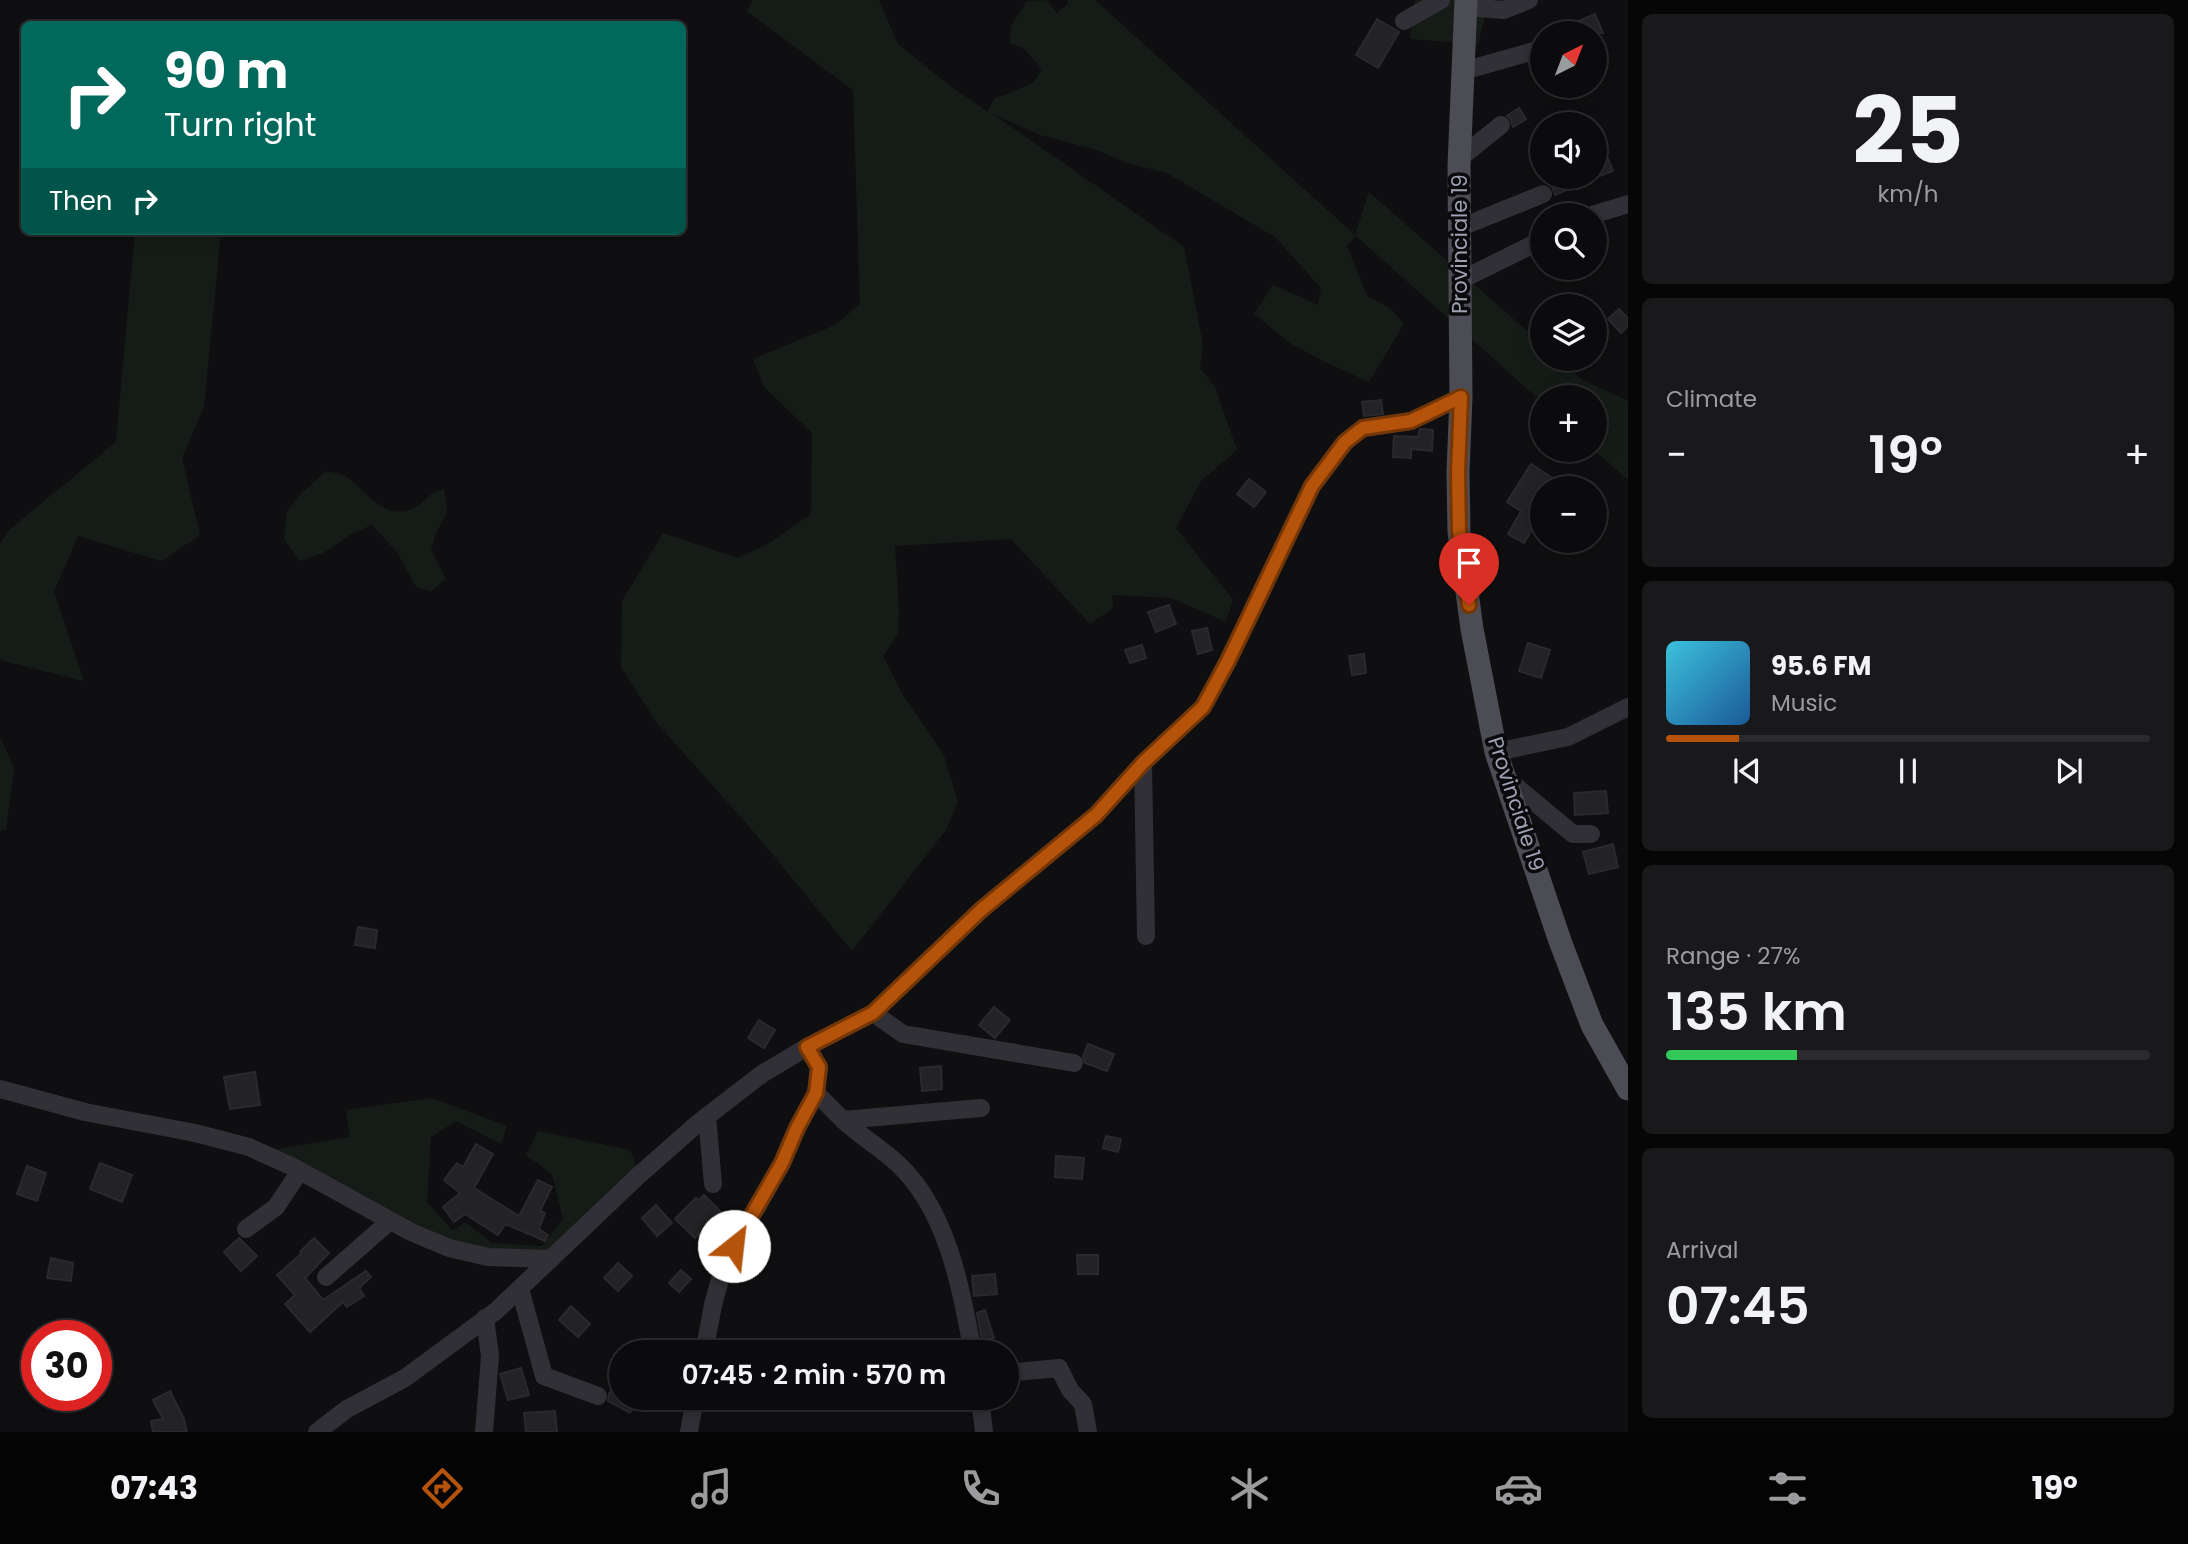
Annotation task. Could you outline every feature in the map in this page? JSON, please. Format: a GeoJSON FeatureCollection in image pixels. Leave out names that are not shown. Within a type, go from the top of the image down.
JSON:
{"type":"FeatureCollection","features":[{"type":"Feature","properties":{"kind":"main road","name":"Provinciale 19"},"geometry":{"type":"LineString","coordinates":[[1466,4],[1460,158],[1461,397],[1458,472],[1459,531],[1472,629],[1496,752],[1574,981],[1603,1045],[1628,1089]]}},
{"type":"Feature","properties":{"kind":"street"},"geometry":{"type":"LineString","coordinates":[[1404,21],[1441,0]]}},
{"type":"Feature","properties":{"kind":"street"},"geometry":{"type":"LineString","coordinates":[[1466,4],[1504,10],[1529,0]]}},
{"type":"Feature","properties":{"kind":"street"},"geometry":{"type":"LineString","coordinates":[[1463,71],[1530,52]]}},
{"type":"Feature","properties":{"kind":"street"},"geometry":{"type":"LineString","coordinates":[[1460,158],[1501,125]]}},
{"type":"Feature","properties":{"kind":"street"},"geometry":{"type":"LineString","coordinates":[[1459,228],[1543,194]]}},
{"type":"Feature","properties":{"kind":"street"},"geometry":{"type":"LineString","coordinates":[[1607,210],[1628,204]]}},
{"type":"Feature","properties":{"kind":"street"},"geometry":{"type":"LineString","coordinates":[[1459,281],[1530,246]]}},
{"type":"Feature","properties":{"kind":"street"},"geometry":{"type":"LineString","coordinates":[[317,1432],[347,1409],[405,1378],[496,1311],[638,1176],[707,1116],[762,1074],[873,1013],[981,910],[1096,815],[1143,763],[1203,707],[1228,661],[1308,493],[1331,458],[1363,428],[1411,421],[1461,397]]}},
{"type":"Feature","properties":{"kind":"street"},"geometry":{"type":"LineString","coordinates":[[1591,834],[1573,834],[1507,779],[1496,752],[1568,737],[1628,707]]}},
{"type":"Feature","properties":{"kind":"street"},"geometry":{"type":"LineString","coordinates":[[1143,763],[1146,936]]}},
{"type":"Feature","properties":{"kind":"street"},"geometry":{"type":"LineString","coordinates":[[873,1013],[902,1034],[1074,1063]]}},
{"type":"Feature","properties":{"kind":"street"},"geometry":{"type":"LineString","coordinates":[[706,1340],[724,1265],[782,1163],[816,1093],[819,1067],[807,1047]]}},
{"type":"Feature","properties":{"kind":"street"},"geometry":{"type":"LineString","coordinates":[[0,1089],[85,1112],[172,1128],[238,1144],[300,1171],[390,1221],[449,1248],[488,1257],[551,1259]]}},
{"type":"Feature","properties":{"kind":"street"},"geometry":{"type":"LineString","coordinates":[[816,1093],[843,1120],[899,1165],[931,1209],[953,1266],[970,1340]]}},
{"type":"Feature","properties":{"kind":"street"},"geometry":{"type":"LineString","coordinates":[[843,1120],[981,1108]]}},
{"type":"Feature","properties":{"kind":"street"},"geometry":{"type":"LineString","coordinates":[[707,1116],[713,1184]]}},
{"type":"Feature","properties":{"kind":"street"},"geometry":{"type":"LineString","coordinates":[[246,1229],[276,1207],[300,1171]]}},
{"type":"Feature","properties":{"kind":"street"},"geometry":{"type":"LineString","coordinates":[[326,1277],[390,1221]]}},
{"type":"Feature","properties":{"kind":"street"},"geometry":{"type":"LineString","coordinates":[[520,1289],[544,1376],[598,1396]]}},
{"type":"Feature","properties":{"kind":"street"},"geometry":{"type":"LineString","coordinates":[[484,1432],[489,1356],[485,1318]]}},
{"type":"Feature","properties":{"kind":"street"},"geometry":{"type":"LineString","coordinates":[[1019,1372],[1059,1368],[1070,1390],[1083,1404],[1088,1432]]}},
{"type":"Feature","properties":{"kind":"street"},"geometry":{"type":"LineString","coordinates":[[689,1432],[693,1410]]}},
{"type":"Feature","properties":{"kind":"street"},"geometry":{"type":"LineString","coordinates":[[981,1410],[984,1432]]}},
{"type":"Feature","properties":{"kind":"shaded area"},"geometry":{"type":"Polygon","coordinates":[[[753,0],[879,0],[898,44],[988,112],[994,99],[1033,83],[1042,69],[1023,48],[1010,43],[1011,26],[1027,1],[1046,0],[1057,13],[1068,4],[1068,0],[1095,0],[1355,235],[1369,192],[1530,333],[1530,371],[1572,371],[1594,385],[1530,385],[1530,391],[1356,236],[1347,246],[1367,296],[1390,308],[1404,324],[1369,382],[1291,344],[1254,314],[1273,285],[1318,305],[1321,288],[1275,237],[1167,173],[1040,135],[993,114],[1184,247],[1203,345],[1200,368],[1215,387],[1237,450],[1201,481],[1176,528],[1233,600],[1226,622],[1171,598],[1112,595],[1113,608],[1090,624],[1011,539],[895,546],[898,634],[883,656],[903,695],[944,755],[958,802],[946,830],[852,951],[754,832],[657,723],[621,667],[622,601],[663,533],[738,558],[768,544],[811,514],[812,433],[764,387],[753,359],[835,325],[860,304],[853,90],[747,11],[753,0]]]}},
{"type":"Feature","properties":{"kind":"shaded area"},"geometry":{"type":"Polygon","coordinates":[[[1415,0],[1489,0],[1478,44],[1410,39],[1415,0]]]}},
{"type":"Feature","properties":{"kind":"shaded area"},"geometry":{"type":"Polygon","coordinates":[[[135,235],[221,235],[204,407],[182,458],[200,535],[161,561],[78,536],[54,592],[84,681],[0,660],[0,544],[9,530],[116,442],[135,235]]]}},
{"type":"Feature","properties":{"kind":"shaded area"},"geometry":{"type":"Polygon","coordinates":[[[1607,391],[1628,401],[1628,480],[1607,461],[1607,391]]]}},
{"type":"Feature","properties":{"kind":"shaded area"},"geometry":{"type":"Polygon","coordinates":[[[326,471],[347,477],[376,503],[393,511],[412,509],[444,489],[447,512],[431,550],[446,579],[431,591],[416,587],[397,552],[372,525],[353,533],[325,552],[300,561],[284,539],[287,511],[326,471]]]}},
{"type":"Feature","properties":{"kind":"shaded area"},"geometry":{"type":"Polygon","coordinates":[[[0,737],[14,768],[6,830],[0,831],[0,737]]]}},
{"type":"Feature","properties":{"kind":"shaded area"},"geometry":{"type":"Polygon","coordinates":[[[432,1098],[507,1126],[501,1144],[456,1121],[431,1137],[427,1202],[453,1231],[465,1222],[492,1243],[542,1246],[563,1219],[552,1174],[526,1155],[538,1131],[630,1150],[638,1171],[555,1254],[529,1261],[438,1253],[217,1139],[219,1129],[272,1150],[350,1137],[346,1110],[432,1098]]]}},
{"type":"Feature","properties":{"kind":"building"},"geometry":{"type":"Polygon","coordinates":[[[1595,14],[1598,21],[1578,21],[1595,14]]]}},
{"type":"Feature","properties":{"kind":"building"},"geometry":{"type":"Polygon","coordinates":[[[1377,19],[1399,32],[1378,68],[1356,55],[1377,19]]]}},
{"type":"Feature","properties":{"kind":"building"},"geometry":{"type":"Polygon","coordinates":[[[1519,108],[1526,119],[1513,127],[1507,116],[1519,108]]]}},
{"type":"Feature","properties":{"kind":"building"},"geometry":{"type":"Polygon","coordinates":[[[1607,156],[1613,171],[1607,173],[1607,156]]]}},
{"type":"Feature","properties":{"kind":"building"},"geometry":{"type":"Polygon","coordinates":[[[1553,189],[1569,189],[1555,195],[1553,189]]]}},
{"type":"Feature","properties":{"kind":"building"},"geometry":{"type":"Polygon","coordinates":[[[1619,309],[1628,318],[1628,326],[1621,333],[1608,319],[1619,309]]]}},
{"type":"Feature","properties":{"kind":"building"},"geometry":{"type":"Polygon","coordinates":[[[1381,400],[1383,414],[1364,416],[1362,402],[1381,400]]]}},
{"type":"Feature","properties":{"kind":"building"},"geometry":{"type":"Polygon","coordinates":[[[1420,429],[1433,430],[1432,451],[1411,449],[1411,458],[1393,457],[1394,436],[1418,437],[1420,429]]]}},
{"type":"Feature","properties":{"kind":"building"},"geometry":{"type":"Polygon","coordinates":[[[1531,464],[1550,476],[1530,476],[1530,533],[1524,543],[1508,534],[1521,511],[1507,502],[1531,464]]]}},
{"type":"Feature","properties":{"kind":"building"},"geometry":{"type":"Polygon","coordinates":[[[1249,479],[1266,492],[1254,507],[1237,494],[1249,479]]]}},
{"type":"Feature","properties":{"kind":"building"},"geometry":{"type":"Polygon","coordinates":[[[1169,605],[1176,624],[1156,632],[1148,612],[1169,605]]]}},
{"type":"Feature","properties":{"kind":"building"},"geometry":{"type":"Polygon","coordinates":[[[1207,628],[1212,650],[1198,654],[1192,631],[1207,628]]]}},
{"type":"Feature","properties":{"kind":"building"},"geometry":{"type":"Polygon","coordinates":[[[1528,643],[1550,650],[1541,678],[1519,671],[1528,643]]]}},
{"type":"Feature","properties":{"kind":"building"},"geometry":{"type":"Polygon","coordinates":[[[1142,645],[1146,658],[1130,663],[1125,650],[1142,645]]]}},
{"type":"Feature","properties":{"kind":"building"},"geometry":{"type":"Polygon","coordinates":[[[1364,654],[1366,673],[1352,675],[1349,656],[1364,654]]]}},
{"type":"Feature","properties":{"kind":"building"},"geometry":{"type":"Polygon","coordinates":[[[1606,791],[1608,813],[1575,815],[1574,793],[1606,791]]]}},
{"type":"Feature","properties":{"kind":"building"},"geometry":{"type":"Polygon","coordinates":[[[1613,844],[1618,867],[1589,874],[1583,852],[1613,844]]]}},
{"type":"Feature","properties":{"kind":"building"},"geometry":{"type":"Polygon","coordinates":[[[358,927],[377,930],[375,948],[355,945],[358,927]]]}},
{"type":"Feature","properties":{"kind":"building"},"geometry":{"type":"Polygon","coordinates":[[[994,1007],[1010,1020],[995,1038],[979,1025],[994,1007]]]}},
{"type":"Feature","properties":{"kind":"building"},"geometry":{"type":"Polygon","coordinates":[[[759,1020],[775,1030],[764,1048],[748,1038],[759,1020]]]}},
{"type":"Feature","properties":{"kind":"building"},"geometry":{"type":"Polygon","coordinates":[[[1088,1044],[1114,1054],[1107,1071],[1085,1063],[1083,1057],[1088,1044]]]}},
{"type":"Feature","properties":{"kind":"building"},"geometry":{"type":"Polygon","coordinates":[[[941,1066],[942,1089],[922,1091],[920,1068],[941,1066]]]}},
{"type":"Feature","properties":{"kind":"building"},"geometry":{"type":"Polygon","coordinates":[[[255,1072],[260,1105],[230,1109],[224,1077],[255,1072]]]}},
{"type":"Feature","properties":{"kind":"building"},"geometry":{"type":"Polygon","coordinates":[[[1106,1136],[1121,1139],[1118,1152],[1103,1148],[1106,1136]]]}},
{"type":"Feature","properties":{"kind":"building"},"geometry":{"type":"Polygon","coordinates":[[[476,1144],[493,1154],[474,1188],[519,1216],[538,1180],[552,1187],[540,1211],[545,1213],[539,1229],[548,1235],[545,1241],[505,1224],[498,1235],[465,1214],[454,1222],[443,1207],[460,1193],[444,1180],[457,1163],[463,1167],[476,1144]]]}},
{"type":"Feature","properties":{"kind":"building"},"geometry":{"type":"Polygon","coordinates":[[[1056,1156],[1084,1158],[1082,1179],[1055,1177],[1056,1156]]]}},
{"type":"Feature","properties":{"kind":"building"},"geometry":{"type":"Polygon","coordinates":[[[100,1163],[132,1175],[122,1202],[90,1189],[100,1163]]]}},
{"type":"Feature","properties":{"kind":"building"},"geometry":{"type":"Polygon","coordinates":[[[27,1166],[46,1173],[37,1201],[17,1194],[27,1166]]]}},
{"type":"Feature","properties":{"kind":"building"},"geometry":{"type":"Polygon","coordinates":[[[704,1195],[721,1212],[695,1238],[675,1219],[696,1198],[698,1200],[704,1195]]]}},
{"type":"Feature","properties":{"kind":"building"},"geometry":{"type":"Polygon","coordinates":[[[656,1205],[672,1223],[657,1236],[642,1218],[656,1205]]]}},
{"type":"Feature","properties":{"kind":"building"},"geometry":{"type":"Polygon","coordinates":[[[239,1238],[257,1256],[241,1271],[224,1252],[239,1238]]]}},
{"type":"Feature","properties":{"kind":"building"},"geometry":{"type":"Polygon","coordinates":[[[314,1238],[329,1253],[305,1278],[323,1300],[366,1271],[371,1277],[359,1288],[364,1296],[347,1307],[343,1302],[310,1332],[285,1304],[295,1295],[277,1275],[301,1254],[314,1238]]]}},
{"type":"Feature","properties":{"kind":"building"},"geometry":{"type":"Polygon","coordinates":[[[1077,1255],[1098,1255],[1098,1274],[1078,1274],[1077,1255]]]}},
{"type":"Feature","properties":{"kind":"building"},"geometry":{"type":"Polygon","coordinates":[[[51,1258],[73,1263],[71,1281],[47,1278],[51,1258]]]}},
{"type":"Feature","properties":{"kind":"building"},"geometry":{"type":"Polygon","coordinates":[[[618,1263],[632,1276],[618,1291],[604,1278],[618,1263]]]}},
{"type":"Feature","properties":{"kind":"building"},"geometry":{"type":"Polygon","coordinates":[[[681,1270],[691,1279],[679,1292],[669,1283],[681,1270]]]}},
{"type":"Feature","properties":{"kind":"building"},"geometry":{"type":"Polygon","coordinates":[[[995,1274],[997,1294],[974,1296],[972,1276],[995,1274]]]}},
{"type":"Feature","properties":{"kind":"building"},"geometry":{"type":"Polygon","coordinates":[[[571,1306],[590,1324],[578,1337],[559,1320],[571,1306]]]}},
{"type":"Feature","properties":{"kind":"building"},"geometry":{"type":"Polygon","coordinates":[[[985,1310],[994,1338],[982,1340],[977,1313],[985,1310]]]}},
{"type":"Feature","properties":{"kind":"building"},"geometry":{"type":"Polygon","coordinates":[[[521,1368],[529,1395],[508,1400],[500,1374],[521,1368]]]}},
{"type":"Feature","properties":{"kind":"building"},"geometry":{"type":"Polygon","coordinates":[[[170,1391],[184,1419],[187,1432],[153,1432],[151,1421],[163,1419],[153,1400],[170,1391]]]}},
{"type":"Feature","properties":{"kind":"building"},"geometry":{"type":"Polygon","coordinates":[[[555,1411],[557,1432],[526,1432],[524,1413],[555,1411]]]}},
{"type":"Feature","properties":{"kind":"route"},"geometry":{"type":"LineString","coordinates":[[734,1246],[782,1163],[816,1093],[819,1067],[807,1047],[873,1013],[981,910],[1096,815],[1143,763],[1203,707],[1312,486],[1345,442],[1363,428],[1411,421],[1461,397],[1459,531],[1469,605]]}}]}
